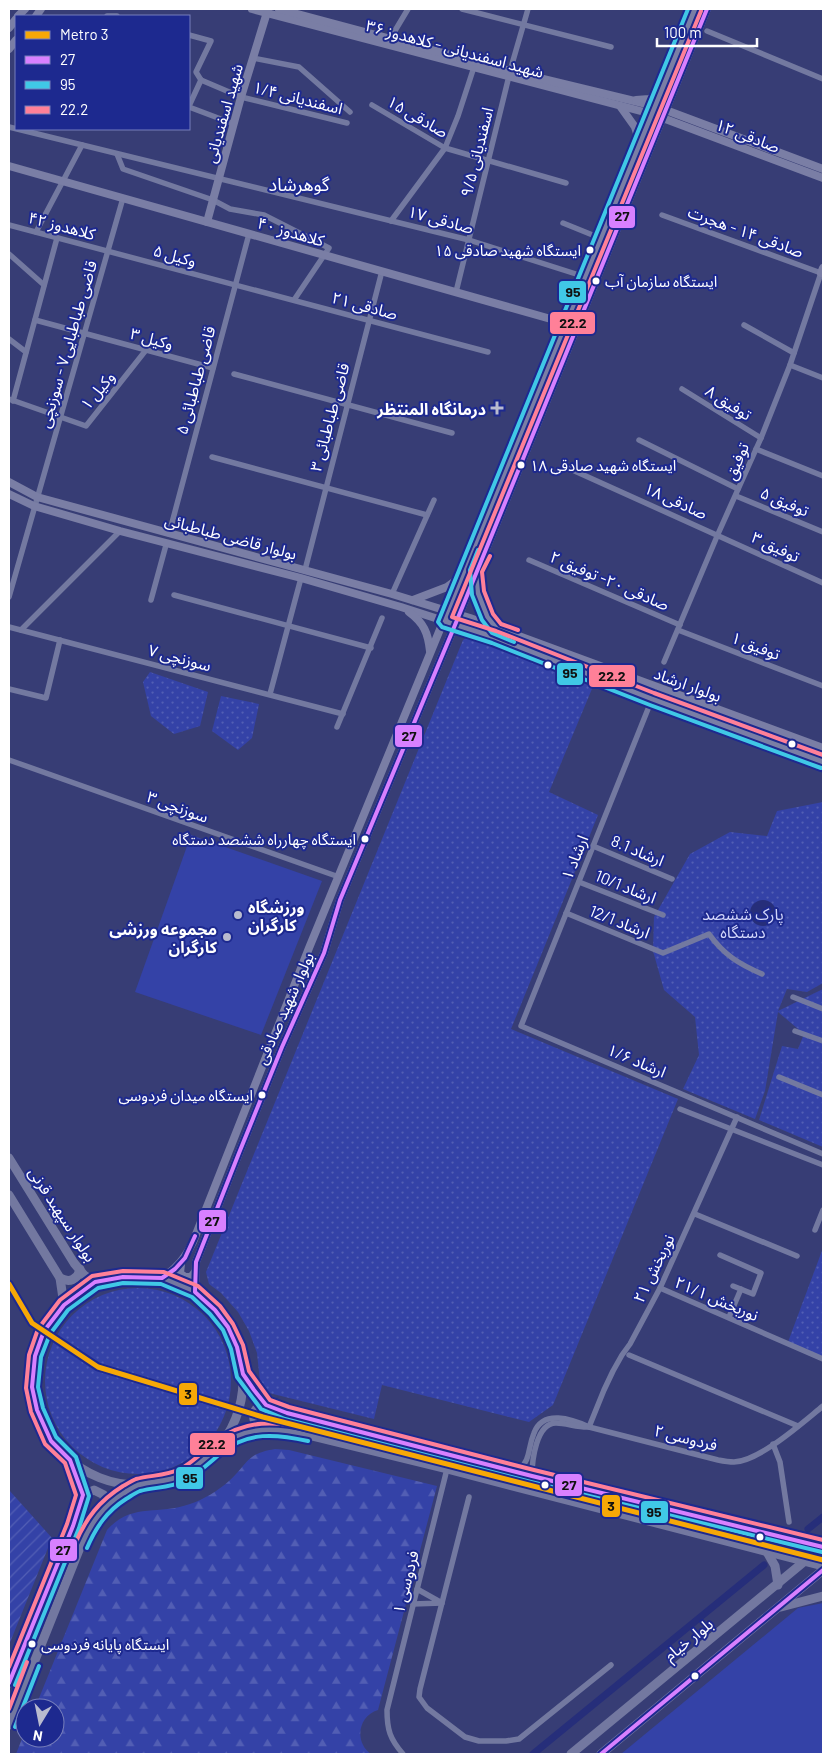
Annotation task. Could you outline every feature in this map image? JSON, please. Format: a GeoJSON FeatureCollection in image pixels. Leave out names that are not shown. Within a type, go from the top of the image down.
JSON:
{"type":"FeatureCollection","features":[{"type":"Feature","properties":{"kind":"main road","name":"شهید اسفندیانی - کلاهدوز ۳۶"},"geometry":{"type":"LineString","coordinates":[[252,9],[268,11],[474,68],[510,74]]}},
{"type":"Feature","properties":{"kind":"main road","name":"شهید اسفندیانی - کلاهدوز ۳۶"},"geometry":{"type":"LineString","coordinates":[[279,9],[510,74],[621,102],[652,114]]}},
{"type":"Feature","properties":{"kind":"main road","name":"بولوار شهید صادقی"},"geometry":{"type":"LineString","coordinates":[[162,1278],[182,1262],[193,1242],[309,948],[694,9]]}},
{"type":"Feature","properties":{"kind":"main road","name":"بولوار شهید صادقی"},"geometry":{"type":"LineString","coordinates":[[195,1292],[196,1262],[238,1153],[282,1046],[324,953],[340,900],[707,9]]}},
{"type":"Feature","properties":{"kind":"main road","name":"شهید اسفندیانی"},"geometry":{"type":"LineString","coordinates":[[207,222],[268,11]]}},
{"type":"Feature","properties":{"kind":"main road"},"geometry":{"type":"LineString","coordinates":[[640,143],[635,127],[621,102],[649,98],[661,93]]}},
{"type":"Feature","properties":{"kind":"main road","name":"شهید اسفندیانی - کلاهدوز ۳۶"},"geometry":{"type":"LineString","coordinates":[[621,102],[655,106]]}},
{"type":"Feature","properties":{"kind":"main road","name":"صادقی ۱۲"},"geometry":{"type":"LineString","coordinates":[[655,106],[823,169]]}},
{"type":"Feature","properties":{"kind":"main road","name":"صادقی ۱۲"},"geometry":{"type":"LineString","coordinates":[[652,114],[823,178]]}},
{"type":"Feature","properties":{"kind":"main road","name":"کلاهدوز ۴۰"},"geometry":{"type":"LineString","coordinates":[[9,166],[565,323]]}},
{"type":"Feature","properties":{"kind":"main road","name":"بولوار قاضی طباطبائی"},"geometry":{"type":"LineString","coordinates":[[9,482],[37,497],[392,594],[459,615]]}},
{"type":"Feature","properties":{"kind":"main road","name":"بولوار قاضی طباطبائی"},"geometry":{"type":"LineString","coordinates":[[10,497],[120,532],[301,578],[444,621]]}},
{"type":"Feature","properties":{"kind":"main road"},"geometry":{"type":"LineString","coordinates":[[476,571],[478,592],[488,617],[497,629]]}},
{"type":"Feature","properties":{"kind":"main road"},"geometry":{"type":"LineString","coordinates":[[412,600],[447,587],[462,576]]}},
{"type":"Feature","properties":{"kind":"main road"},"geometry":{"type":"LineString","coordinates":[[402,607],[420,620],[428,639],[431,653]]}},
{"type":"Feature","properties":{"kind":"main road","name":"بولوار ارشاد"},"geometry":{"type":"LineString","coordinates":[[459,615],[823,748]]}},
{"type":"Feature","properties":{"kind":"main road","name":"بولوار ارشاد"},"geometry":{"type":"LineString","coordinates":[[444,621],[494,638],[823,762]]}},
{"type":"Feature","properties":{"kind":"main road"},"geometry":{"type":"LineString","coordinates":[[309,948],[324,953]]}},
{"type":"Feature","properties":{"kind":"main road","name":"بولوار سپهبد قرنی"},"geometry":{"type":"LineString","coordinates":[[9,1158],[84,1275],[95,1282]]}},
{"type":"Feature","properties":{"kind":"main road"},"geometry":{"type":"LineString","coordinates":[[9,1195],[60,1278],[64,1305]]}},
{"type":"Feature","properties":{"kind":"main road"},"geometry":{"type":"LineString","coordinates":[[182,1262],[180,1273],[185,1277],[190,1277],[196,1272]]}},
{"type":"Feature","properties":{"kind":"main road"},"geometry":{"type":"LineString","coordinates":[[60,1278],[70,1281],[75,1279],[79,1275],[80,1269]]}},
{"type":"Feature","properties":{"kind":"main road"},"geometry":{"type":"LineString","coordinates":[[122,1276],[162,1278],[195,1292],[215,1310],[228,1327],[237,1347],[243,1374],[240,1405],[232,1427],[219,1446],[201,1464],[181,1476],[163,1482],[138,1485],[115,1483],[92,1475],[70,1460],[51,1441],[37,1410],[32,1387],[35,1356],[44,1331],[64,1305],[95,1282],[122,1276]]}},
{"type":"Feature","properties":{"kind":"main road"},"geometry":{"type":"LineString","coordinates":[[243,1374],[266,1405]]}},
{"type":"Feature","properties":{"kind":"main road"},"geometry":{"type":"LineString","coordinates":[[261,1428],[253,1419],[253,1414],[256,1408],[266,1405],[287,1413],[532,1476],[823,1547]]}},
{"type":"Feature","properties":{"kind":"main road"},"geometry":{"type":"LineString","coordinates":[[219,1446],[240,1434],[261,1428],[283,1429],[448,1469],[823,1568]]}},
{"type":"Feature","properties":{"kind":"main road"},"geometry":{"type":"LineString","coordinates":[[9,1683],[73,1526],[82,1495],[70,1460]]}},
{"type":"Feature","properties":{"kind":"main road"},"geometry":{"type":"LineString","coordinates":[[9,1725],[87,1530],[96,1515],[110,1501],[138,1485]]}},
{"type":"Feature","properties":{"kind":"main road"},"geometry":{"type":"LineString","coordinates":[[82,1495],[94,1490],[100,1492],[104,1495],[105,1506]]}},
{"type":"Feature","properties":{"kind":"main road","name":"بلوار خیام"},"geometry":{"type":"LineString","coordinates":[[571,1754],[823,1547]]}},
{"type":"Feature","properties":{"kind":"main road"},"geometry":{"type":"LineString","coordinates":[[767,1552],[776,1566],[778,1585]]}},
{"type":"Feature","properties":{"kind":"main road","name":"بلوار خیام"},"geometry":{"type":"LineString","coordinates":[[600,1754],[778,1608],[823,1568]]}},
{"type":"Feature","properties":{"kind":"main road"},"geometry":{"type":"LineString","coordinates":[[778,1608],[823,1596]]}},
{"type":"Feature","properties":{"kind":"street"},"geometry":{"type":"LineString","coordinates":[[390,39],[408,9]]}},
{"type":"Feature","properties":{"kind":"street"},"geometry":{"type":"LineString","coordinates":[[462,9],[611,47]]}},
{"type":"Feature","properties":{"kind":"street","name":"اسفندیانی ۹/۵"},"geometry":{"type":"LineString","coordinates":[[456,292],[528,9]]}},
{"type":"Feature","properties":{"kind":"street"},"geometry":{"type":"LineString","coordinates":[[707,31],[823,79]]}},
{"type":"Feature","properties":{"kind":"street"},"geometry":{"type":"LineString","coordinates":[[190,35],[211,41],[196,72],[201,80],[190,105]]}},
{"type":"Feature","properties":{"kind":"street"},"geometry":{"type":"LineString","coordinates":[[253,58],[299,67],[350,112]]}},
{"type":"Feature","properties":{"kind":"street"},"geometry":{"type":"LineString","coordinates":[[391,220],[445,148],[474,68]]}},
{"type":"Feature","properties":{"kind":"street","name":"اسفندیانی ۱/۴"},"geometry":{"type":"LineString","coordinates":[[201,80],[242,97],[347,123]]}},
{"type":"Feature","properties":{"kind":"street","name":"صادقی ۱۵"},"geometry":{"type":"LineString","coordinates":[[372,105],[445,148],[566,183]]}},
{"type":"Feature","properties":{"kind":"street"},"geometry":{"type":"LineString","coordinates":[[190,107],[234,124]]}},
{"type":"Feature","properties":{"kind":"street","name":"صادقی ۱۷"},"geometry":{"type":"LineString","coordinates":[[22,130],[469,240],[576,274]]}},
{"type":"Feature","properties":{"kind":"street"},"geometry":{"type":"LineString","coordinates":[[36,232],[82,145]]}},
{"type":"Feature","properties":{"kind":"street"},"geometry":{"type":"LineString","coordinates":[[117,154],[123,168],[213,200],[230,209],[264,215],[329,248],[294,300]]}},
{"type":"Feature","properties":{"kind":"street","name":"قاضی طباطبایی۷ - سوزنچی"},"geometry":{"type":"LineString","coordinates":[[9,597],[123,198]]}},
{"type":"Feature","properties":{"kind":"street","name":"صادقی ۱۴ - هجرت"},"geometry":{"type":"LineString","coordinates":[[662,214],[823,271]]}},
{"type":"Feature","properties":{"kind":"street"},"geometry":{"type":"LineString","coordinates":[[563,223],[600,238]]}},
{"type":"Feature","properties":{"kind":"street","name":"کلاهدوز ۴۲"},"geometry":{"type":"LineString","coordinates":[[9,225],[108,251]]}},
{"type":"Feature","properties":{"kind":"street","name":"قاضی طباطبائی ۵"},"geometry":{"type":"LineString","coordinates":[[168,534],[249,234]]}},
{"type":"Feature","properties":{"kind":"street"},"geometry":{"type":"LineString","coordinates":[[57,238],[11,400],[60,417]]}},
{"type":"Feature","properties":{"kind":"street","name":"وکيل ۵"},"geometry":{"type":"LineString","coordinates":[[108,251],[235,285]]}},
{"type":"Feature","properties":{"kind":"street"},"geometry":{"type":"LineString","coordinates":[[9,254],[44,286]]}},
{"type":"Feature","properties":{"kind":"street","name":"قاضی طباطبائی ۳"},"geometry":{"type":"LineString","coordinates":[[305,570],[382,271]]}},
{"type":"Feature","properties":{"kind":"street","name":"توفیق"},"geometry":{"type":"LineString","coordinates":[[664,662],[761,438],[790,365],[823,271]]}},
{"type":"Feature","properties":{"kind":"street","name":"صادقی ۲۱"},"geometry":{"type":"LineString","coordinates":[[235,285],[488,352]]}},
{"type":"Feature","properties":{"kind":"street","name":"وکيل ۳"},"geometry":{"type":"LineString","coordinates":[[35,320],[213,368]]}},
{"type":"Feature","properties":{"kind":"street"},"geometry":{"type":"LineString","coordinates":[[744,325],[794,353]]}},
{"type":"Feature","properties":{"kind":"street"},"geometry":{"type":"LineString","coordinates":[[9,339],[26,352]]}},
{"type":"Feature","properties":{"kind":"street","name":"وکيل ۱"},"geometry":{"type":"LineString","coordinates":[[60,417],[86,426],[146,350]]}},
{"type":"Feature","properties":{"kind":"street"},"geometry":{"type":"LineString","coordinates":[[790,365],[823,378]]}},
{"type":"Feature","properties":{"kind":"street"},"geometry":{"type":"LineString","coordinates":[[234,374],[452,433]]}},
{"type":"Feature","properties":{"kind":"street","name":"توفیق ۸"},"geometry":{"type":"LineString","coordinates":[[682,389],[761,438]]}},
{"type":"Feature","properties":{"kind":"street"},"geometry":{"type":"LineString","coordinates":[[638,440],[738,489]]}},
{"type":"Feature","properties":{"kind":"street"},"geometry":{"type":"LineString","coordinates":[[756,449],[823,476]]}},
{"type":"Feature","properties":{"kind":"street"},"geometry":{"type":"LineString","coordinates":[[212,457],[427,514]]}},
{"type":"Feature","properties":{"kind":"street","name":"صادقی ۱۸"},"geometry":{"type":"LineString","coordinates":[[568,468],[718,534]]}},
{"type":"Feature","properties":{"kind":"street","name":"توفیق ۵"},"geometry":{"type":"LineString","coordinates":[[736,496],[823,532]]}},
{"type":"Feature","properties":{"kind":"street"},"geometry":{"type":"LineString","coordinates":[[392,594],[434,500]]}},
{"type":"Feature","properties":{"kind":"street"},"geometry":{"type":"LineString","coordinates":[[21,630],[120,532]]}},
{"type":"Feature","properties":{"kind":"street","name":"توفیق ۳"},"geometry":{"type":"LineString","coordinates":[[718,534],[823,583]]}},
{"type":"Feature","properties":{"kind":"street"},"geometry":{"type":"LineString","coordinates":[[152,600],[166,545]]}},
{"type":"Feature","properties":{"kind":"street","name":"صادقی ۲۰- توفیق ۲"},"geometry":{"type":"LineString","coordinates":[[529,560],[679,627]]}},
{"type":"Feature","properties":{"kind":"street"},"geometry":{"type":"LineString","coordinates":[[270,694],[301,578]]}},
{"type":"Feature","properties":{"kind":"street"},"geometry":{"type":"LineString","coordinates":[[174,595],[371,648]]}},
{"type":"Feature","properties":{"kind":"street"},"geometry":{"type":"LineString","coordinates":[[338,727],[382,618]]}},
{"type":"Feature","properties":{"kind":"street","name":"سوزنچی ۷"},"geometry":{"type":"LineString","coordinates":[[9,627],[343,714]]}},
{"type":"Feature","properties":{"kind":"street","name":"توفیق ۱"},"geometry":{"type":"LineString","coordinates":[[679,627],[823,686]]}},
{"type":"Feature","properties":{"kind":"street"},"geometry":{"type":"LineString","coordinates":[[9,689],[46,698],[60,640]]}},
{"type":"Feature","properties":{"kind":"street","name":"ارشاد ۱"},"geometry":{"type":"LineString","coordinates":[[521,1026],[652,699]]}},
{"type":"Feature","properties":{"kind":"street","name":"سوزنچی ۳"},"geometry":{"type":"LineString","coordinates":[[9,760],[339,877]]}},
{"type":"Feature","properties":{"kind":"street","name":"ارشاد 8.1"},"geometry":{"type":"LineString","coordinates":[[593,846],[672,879]]}},
{"type":"Feature","properties":{"kind":"street","name":"ارشاد 10/1"},"geometry":{"type":"LineString","coordinates":[[579,882],[663,915]]}},
{"type":"Feature","properties":{"kind":"street","name":"ارشاد 12/1"},"geometry":{"type":"LineString","coordinates":[[566,914],[663,953],[709,934],[719,948],[729,956],[746,967],[762,974]]}},
{"type":"Feature","properties":{"kind":"street"},"geometry":{"type":"LineString","coordinates":[[793,997],[823,1009]]}},
{"type":"Feature","properties":{"kind":"street","name":"ارشاد ۱/۶"},"geometry":{"type":"LineString","coordinates":[[521,1026],[823,1154]]}},
{"type":"Feature","properties":{"kind":"street"},"geometry":{"type":"LineString","coordinates":[[796,1031],[823,1041]]}},
{"type":"Feature","properties":{"kind":"street"},"geometry":{"type":"LineString","coordinates":[[779,1077],[823,1095]]}},
{"type":"Feature","properties":{"kind":"street"},"geometry":{"type":"LineString","coordinates":[[680,1109],[823,1165]]}},
{"type":"Feature","properties":{"kind":"street","name":"نوربخش ۲۱"},"geometry":{"type":"LineString","coordinates":[[589,1427],[613,1371],[660,1288],[732,1130],[740,1118]]}},
{"type":"Feature","properties":{"kind":"street"},"geometry":{"type":"LineString","coordinates":[[816,1230],[823,1210]]}},
{"type":"Feature","properties":{"kind":"street"},"geometry":{"type":"LineString","coordinates":[[695,1214],[797,1256]]}},
{"type":"Feature","properties":{"kind":"street"},"geometry":{"type":"LineString","coordinates":[[720,1255],[761,1273],[752,1294],[733,1286]]}},
{"type":"Feature","properties":{"kind":"street","name":"نوربخش ۲۱/۱"},"geometry":{"type":"LineString","coordinates":[[660,1288],[823,1359]]}},
{"type":"Feature","properties":{"kind":"street"},"geometry":{"type":"LineString","coordinates":[[729,1317],[741,1289]]}},
{"type":"Feature","properties":{"kind":"street"},"geometry":{"type":"LineString","coordinates":[[629,1355],[798,1426]]}},
{"type":"Feature","properties":{"kind":"street","name":"فردوسی ۲"},"geometry":{"type":"LineString","coordinates":[[518,1472],[526,1463],[538,1424],[546,1419],[555,1417],[577,1421],[589,1427],[718,1460],[735,1462],[753,1456],[773,1444],[823,1406]]}},
{"type":"Feature","properties":{"kind":"street","name":"فردوسی ۲"},"geometry":{"type":"LineString","coordinates":[[532,1476],[532,1464],[543,1428],[556,1423],[576,1427],[589,1427]]}},
{"type":"Feature","properties":{"kind":"street"},"geometry":{"type":"LineString","coordinates":[[773,1444],[780,1462],[789,1522]]}},
{"type":"Feature","properties":{"kind":"street","name":"فردوسی ۱"},"geometry":{"type":"LineString","coordinates":[[403,1754],[391,1739],[389,1733],[387,1720],[389,1702],[448,1469]]}},
{"type":"Feature","properties":{"kind":"street"},"geometry":{"type":"LineString","coordinates":[[469,1497],[420,1688],[419,1697],[427,1708],[465,1737],[493,1742],[519,1739],[610,1665]]}},
{"type":"Feature","properties":{"kind":"street"},"geometry":{"type":"LineString","coordinates":[[417,1589],[442,1603]]}},
{"type":"Feature","properties":{"kind":"street"},"geometry":{"type":"LineString","coordinates":[[413,1604],[442,1603]]}},
{"type":"Feature","properties":{"kind":"green space"},"geometry":{"type":"Polygon","coordinates":[[[468,637],[594,684],[549,792],[598,815],[511,1029],[678,1099],[553,1405],[529,1422],[382,1385],[374,1419],[269,1393],[260,1382],[257,1353],[249,1331],[238,1312],[221,1293],[209,1284],[206,1272],[463,640],[468,637]]]}},
{"type":"Feature","properties":{"kind":"green space"},"geometry":{"type":"Polygon","coordinates":[[[150,672],[208,692],[200,726],[174,734],[151,716],[143,682],[150,672]]]}},
{"type":"Feature","properties":{"kind":"green space"},"geometry":{"type":"Polygon","coordinates":[[[221,696],[259,704],[252,738],[238,750],[212,731],[221,696]]]}},
{"type":"Feature","properties":{"kind":"green space","name":"پارک‌ ششصد دستگاه"},"geometry":{"type":"Polygon","coordinates":[[[823,802],[823,983],[807,992],[787,989],[778,1011],[823,989],[823,1147],[759,1120],[782,1046],[798,1049],[804,1034],[778,1012],[765,1091],[755,1119],[683,1089],[699,1055],[695,1017],[664,990],[653,951],[654,917],[690,854],[730,832],[767,836],[777,811],[823,802]]]}},
{"type":"Feature","properties":{"kind":"green space","name":"مجموعه ورزشی کارگران"},"geometry":{"type":"Polygon","coordinates":[[[191,835],[322,881],[261,1035],[135,992],[191,835]]]}},
{"type":"Feature","properties":{"kind":"green space"},"geometry":{"type":"Polygon","coordinates":[[[823,1248],[823,1357],[788,1342],[823,1248]]]}},
{"type":"Feature","properties":{"kind":"green space"},"geometry":{"type":"Polygon","coordinates":[[[138,1288],[174,1295],[204,1315],[224,1345],[231,1381],[224,1417],[204,1447],[174,1467],[138,1474],[102,1467],[72,1447],[52,1417],[45,1381],[52,1345],[72,1315],[102,1295],[138,1288]]]}},
{"type":"Feature","properties":{"kind":"green space"},"geometry":{"type":"Polygon","coordinates":[[[275,1449],[289,1450],[437,1486],[378,1710],[366,1718],[361,1730],[362,1743],[371,1754],[16,1754],[18,1748],[65,1748],[65,1698],[39,1698],[107,1530],[116,1521],[126,1516],[146,1511],[178,1507],[200,1500],[225,1484],[248,1460],[265,1451],[275,1449]]]}},
{"type":"Feature","properties":{"kind":"green space"},"geometry":{"type":"Polygon","coordinates":[[[9,1490],[52,1538],[9,1645],[9,1490]]]}},
{"type":"Feature","properties":{"kind":"green space"},"geometry":{"type":"Polygon","coordinates":[[[823,1603],[823,1754],[621,1754],[798,1608],[823,1603]]]}},
{"type":"Feature","properties":{"kind":"shaded area"},"geometry":{"type":"Polygon","coordinates":[[[763,900],[772,904],[776,913],[772,922],[763,926],[754,922],[750,913],[754,904],[763,900]]]}},
{"type":"Feature","properties":{"kind":"waterway"},"geometry":{"type":"LineString","coordinates":[[808,1529],[823,1517]]}},
{"type":"Feature","properties":{"kind":"waterway"},"geometry":{"type":"LineString","coordinates":[[533,1754],[764,1565]]}},
{"type":"Feature","properties":{"kind":"metro line","name":"3"},"geometry":{"type":"LineString","coordinates":[[9,1284],[32,1323],[98,1367],[263,1417],[823,1560]]}},
{"type":"Feature","properties":{"kind":"transit line","name":"95"},"geometry":{"type":"LineString","coordinates":[[688,9],[438,622],[442,627],[492,643],[650,705],[821,768]]}},
{"type":"Feature","properties":{"kind":"transit line","name":"27"},"geometry":{"type":"LineString","coordinates":[[707,9],[455,625],[340,900],[324,953],[282,1047],[239,1153],[196,1262],[195,1292],[215,1310],[228,1327],[237,1347],[243,1374],[266,1405],[287,1413],[532,1476],[823,1547]]}},
{"type":"Feature","properties":{"kind":"transit line","name":"22.2"},"geometry":{"type":"LineString","coordinates":[[701,11],[452,617],[496,631],[654,693],[823,755]]}},
{"type":"Feature","properties":{"kind":"transit line","name":"95"},"geometry":{"type":"LineString","coordinates":[[478,550],[470,570],[472,595],[482,620],[492,633],[514,642]]}},
{"type":"Feature","properties":{"kind":"transit line","name":"22.2"},"geometry":{"type":"LineString","coordinates":[[490,556],[482,572],[484,591],[493,614],[501,624],[518,630]]}},
{"type":"Feature","properties":{"kind":"transit line","name":"27"},"geometry":{"type":"LineString","coordinates":[[9,1683],[73,1526],[83,1495],[70,1460],[51,1441],[37,1410],[32,1387],[35,1356],[44,1331],[64,1305],[95,1282],[123,1277],[162,1278],[175,1269],[185,1258],[195,1236]]}},
{"type":"Feature","properties":{"kind":"transit line","name":"22.2"},"geometry":{"type":"LineString","coordinates":[[9,1667],[67,1524],[76,1495],[65,1463],[45,1444],[31,1412],[26,1388],[29,1355],[38,1329],[60,1300],[92,1276],[123,1271],[164,1272],[198,1286],[220,1306],[233,1324],[243,1345],[249,1371],[270,1400],[289,1407],[534,1470],[823,1540]]}},
{"type":"Feature","properties":{"kind":"transit line","name":"95"},"geometry":{"type":"LineString","coordinates":[[15,1685],[79,1528],[89,1496],[76,1457],[56,1437],[43,1408],[38,1387],[41,1357],[50,1334],[68,1310],[98,1288],[123,1283],[161,1284],[192,1297],[223,1330],[231,1349],[237,1377],[261,1409],[285,1419],[531,1482],[822,1552]]}},
{"type":"Feature","properties":{"kind":"transit line","name":"22.2"},"geometry":{"type":"LineString","coordinates":[[75,1544],[94,1511],[114,1492],[136,1479],[180,1469],[227,1434],[250,1425],[273,1423],[310,1429]]}},
{"type":"Feature","properties":{"kind":"transit line","name":"95"},"geometry":{"type":"LineString","coordinates":[[87,1548],[103,1520],[119,1504],[140,1491],[184,1481],[199,1472],[221,1453],[241,1441],[263,1436],[308,1441]]}},
{"type":"Feature","properties":{"kind":"transit line","name":"27"},"geometry":{"type":"LineString","coordinates":[[601,1754],[823,1570]]}},
{"type":"Feature","properties":{"kind":"transit line","name":"22.2"},"geometry":{"type":"LineString","coordinates":[[9,1709],[27,1662]]}},
{"type":"Feature","properties":{"kind":"transit line","name":"95"},"geometry":{"type":"LineString","coordinates":[[26,1698],[39,1666]]}},
{"type":"Feature","properties":{"kind":"place","name":"ایستگاه شهید صادقی ۱۵"},"geometry":{"type":"Point","coordinates":[590,250]}},
{"type":"Feature","properties":{"kind":"place","name":"ایستگاه سازمان آب"},"geometry":{"type":"Point","coordinates":[596,281]}},
{"type":"Feature","properties":{"kind":"place","name":"درمانگاه المنتظر"},"geometry":{"type":"Point","coordinates":[497,408]}},
{"type":"Feature","properties":{"kind":"place","name":"ایستگاه شهید صادقی ۱۸"},"geometry":{"type":"Point","coordinates":[521,465]}},
{"type":"Feature","properties":{"kind":"place","name":"ایستگاه چهارراه ششصد دستگاه"},"geometry":{"type":"Point","coordinates":[365,839]}},
{"type":"Feature","properties":{"kind":"place","name":"ورزشگاه کارگران"},"geometry":{"type":"Point","coordinates":[238,915]}},
{"type":"Feature","properties":{"kind":"place","name":"مجموعه ورزشی کارگران"},"geometry":{"type":"Point","coordinates":[227,937]}},
{"type":"Feature","properties":{"kind":"place","name":"ایستگاه میدان فردوسی"},"geometry":{"type":"Point","coordinates":[262,1095]}},
{"type":"Feature","properties":{"kind":"place","name":"ایستگاه پایانه فردوسی"},"geometry":{"type":"Point","coordinates":[32,1644]}},
{"type":"Feature","properties":{"kind":"district","name":"گوهرشاد"},"geometry":{"type":"Point","coordinates":[299,184]}}]}
